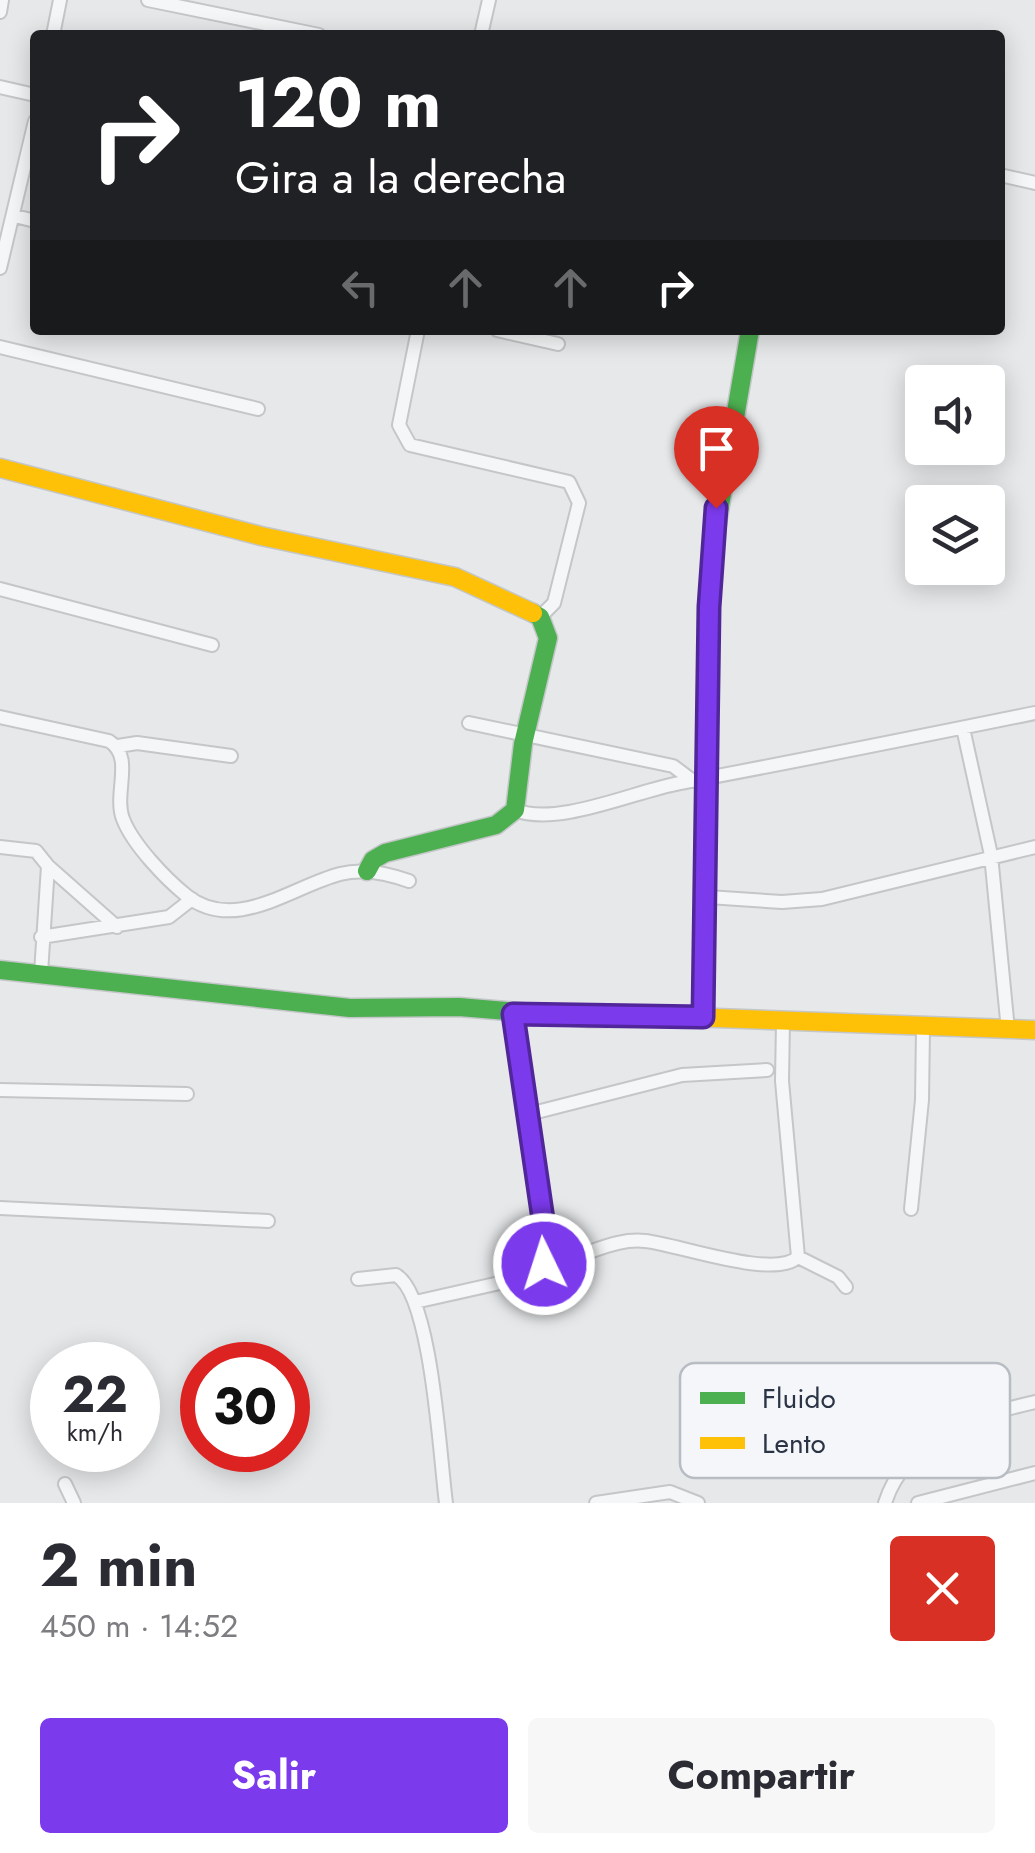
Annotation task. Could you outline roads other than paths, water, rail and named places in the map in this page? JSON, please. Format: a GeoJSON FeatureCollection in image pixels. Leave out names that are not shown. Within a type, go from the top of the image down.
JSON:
{"type":"FeatureCollection","features":[{"type":"Feature","properties":{"kind":"street"},"geometry":{"type":"LineString","coordinates":[[0,12],[2,0]]}},
{"type":"Feature","properties":{"kind":"street"},"geometry":{"type":"LineString","coordinates":[[54,30],[60,0]]}},
{"type":"Feature","properties":{"kind":"street"},"geometry":{"type":"LineString","coordinates":[[148,0],[295,30]]}},
{"type":"Feature","properties":{"kind":"street"},"geometry":{"type":"LineString","coordinates":[[482,30],[489,0]]}},
{"type":"Feature","properties":{"kind":"street"},"geometry":{"type":"LineString","coordinates":[[0,87],[30,94]]}},
{"type":"Feature","properties":{"kind":"street"},"geometry":{"type":"LineString","coordinates":[[0,268],[30,145]]}},
{"type":"Feature","properties":{"kind":"street"},"geometry":{"type":"LineString","coordinates":[[1005,177],[1035,183]]}},
{"type":"Feature","properties":{"kind":"street"},"geometry":{"type":"LineString","coordinates":[[15,216],[30,219]]}},
{"type":"Feature","properties":{"kind":"street"},"geometry":{"type":"LineString","coordinates":[[417,335],[399,426],[403,440],[410,445],[569,482],[578,492],[579,504],[554,602],[540,618]]}},
{"type":"Feature","properties":{"kind":"street"},"geometry":{"type":"LineString","coordinates":[[519,335],[558,344]]}},
{"type":"Feature","properties":{"kind":"street"},"geometry":{"type":"LineString","coordinates":[[703,1017],[708,897],[701,780],[712,558],[749,335]]}},
{"type":"Feature","properties":{"kind":"street"},"geometry":{"type":"LineString","coordinates":[[0,346],[258,409]]}},
{"type":"Feature","properties":{"kind":"street"},"geometry":{"type":"LineString","coordinates":[[0,468],[300,546],[424,570],[478,587],[540,618],[548,638],[525,736],[515,810],[496,825],[385,853],[367,871]]}},
{"type":"Feature","properties":{"kind":"street"},"geometry":{"type":"LineString","coordinates":[[0,589],[212,644]]}},
{"type":"Feature","properties":{"kind":"street"},"geometry":{"type":"LineString","coordinates":[[515,810],[538,814],[610,802],[1035,713]]}},
{"type":"Feature","properties":{"kind":"street"},"geometry":{"type":"LineString","coordinates":[[0,718],[118,746],[137,743],[230,756]]}},
{"type":"Feature","properties":{"kind":"street"},"geometry":{"type":"LineString","coordinates":[[470,723],[678,768],[701,780]]}},
{"type":"Feature","properties":{"kind":"street"},"geometry":{"type":"LineString","coordinates":[[963,728],[992,855],[1008,1030]]}},
{"type":"Feature","properties":{"kind":"street"},"geometry":{"type":"LineString","coordinates":[[118,746],[123,762],[118,800],[127,828],[192,899],[215,909],[236,909],[278,899],[336,874],[367,871],[409,881]]}},
{"type":"Feature","properties":{"kind":"street"},"geometry":{"type":"LineString","coordinates":[[0,847],[36,851],[116,926]]}},
{"type":"Feature","properties":{"kind":"street"},"geometry":{"type":"LineString","coordinates":[[708,897],[782,902],[822,899],[1035,847]]}},
{"type":"Feature","properties":{"kind":"street"},"geometry":{"type":"LineString","coordinates":[[41,973],[48,866]]}},
{"type":"Feature","properties":{"kind":"street"},"geometry":{"type":"LineString","coordinates":[[42,937],[170,916],[192,899]]}},
{"type":"Feature","properties":{"kind":"street"},"geometry":{"type":"LineString","coordinates":[[0,970],[320,1006],[459,1007],[513,1014],[1035,1030]]}},
{"type":"Feature","properties":{"kind":"street"},"geometry":{"type":"LineString","coordinates":[[415,1304],[532,1276],[545,1261],[546,1240],[513,1014]]}},
{"type":"Feature","properties":{"kind":"street"},"geometry":{"type":"LineString","coordinates":[[783,1021],[782,1081],[798,1256]]}},
{"type":"Feature","properties":{"kind":"street"},"geometry":{"type":"LineString","coordinates":[[911,1210],[922,1100],[923,1029]]}},
{"type":"Feature","properties":{"kind":"street"},"geometry":{"type":"LineString","coordinates":[[525,1114],[682,1075],[767,1070]]}},
{"type":"Feature","properties":{"kind":"street"},"geometry":{"type":"LineString","coordinates":[[0,1090],[187,1094]]}},
{"type":"Feature","properties":{"kind":"street"},"geometry":{"type":"LineString","coordinates":[[0,1208],[268,1221]]}},
{"type":"Feature","properties":{"kind":"street"},"geometry":{"type":"LineString","coordinates":[[545,1261],[566,1260],[634,1240],[736,1260],[787,1264],[798,1256]]}},
{"type":"Feature","properties":{"kind":"street"},"geometry":{"type":"LineString","coordinates":[[798,1256],[838,1277],[846,1286]]}},
{"type":"Feature","properties":{"kind":"street"},"geometry":{"type":"LineString","coordinates":[[358,1278],[396,1276],[406,1282],[415,1304],[422,1328],[446,1503]]}},
{"type":"Feature","properties":{"kind":"street"},"geometry":{"type":"LineString","coordinates":[[1010,1408],[1035,1402]]}},
{"type":"Feature","properties":{"kind":"street"},"geometry":{"type":"LineString","coordinates":[[918,1503],[1035,1473]]}},
{"type":"Feature","properties":{"kind":"street"},"geometry":{"type":"LineString","coordinates":[[885,1503],[898,1478]]}},
{"type":"Feature","properties":{"kind":"street"},"geometry":{"type":"LineString","coordinates":[[65,1484],[74,1503]]}},
{"type":"Feature","properties":{"kind":"street"},"geometry":{"type":"LineString","coordinates":[[596,1503],[670,1492],[698,1503]]}}]}
